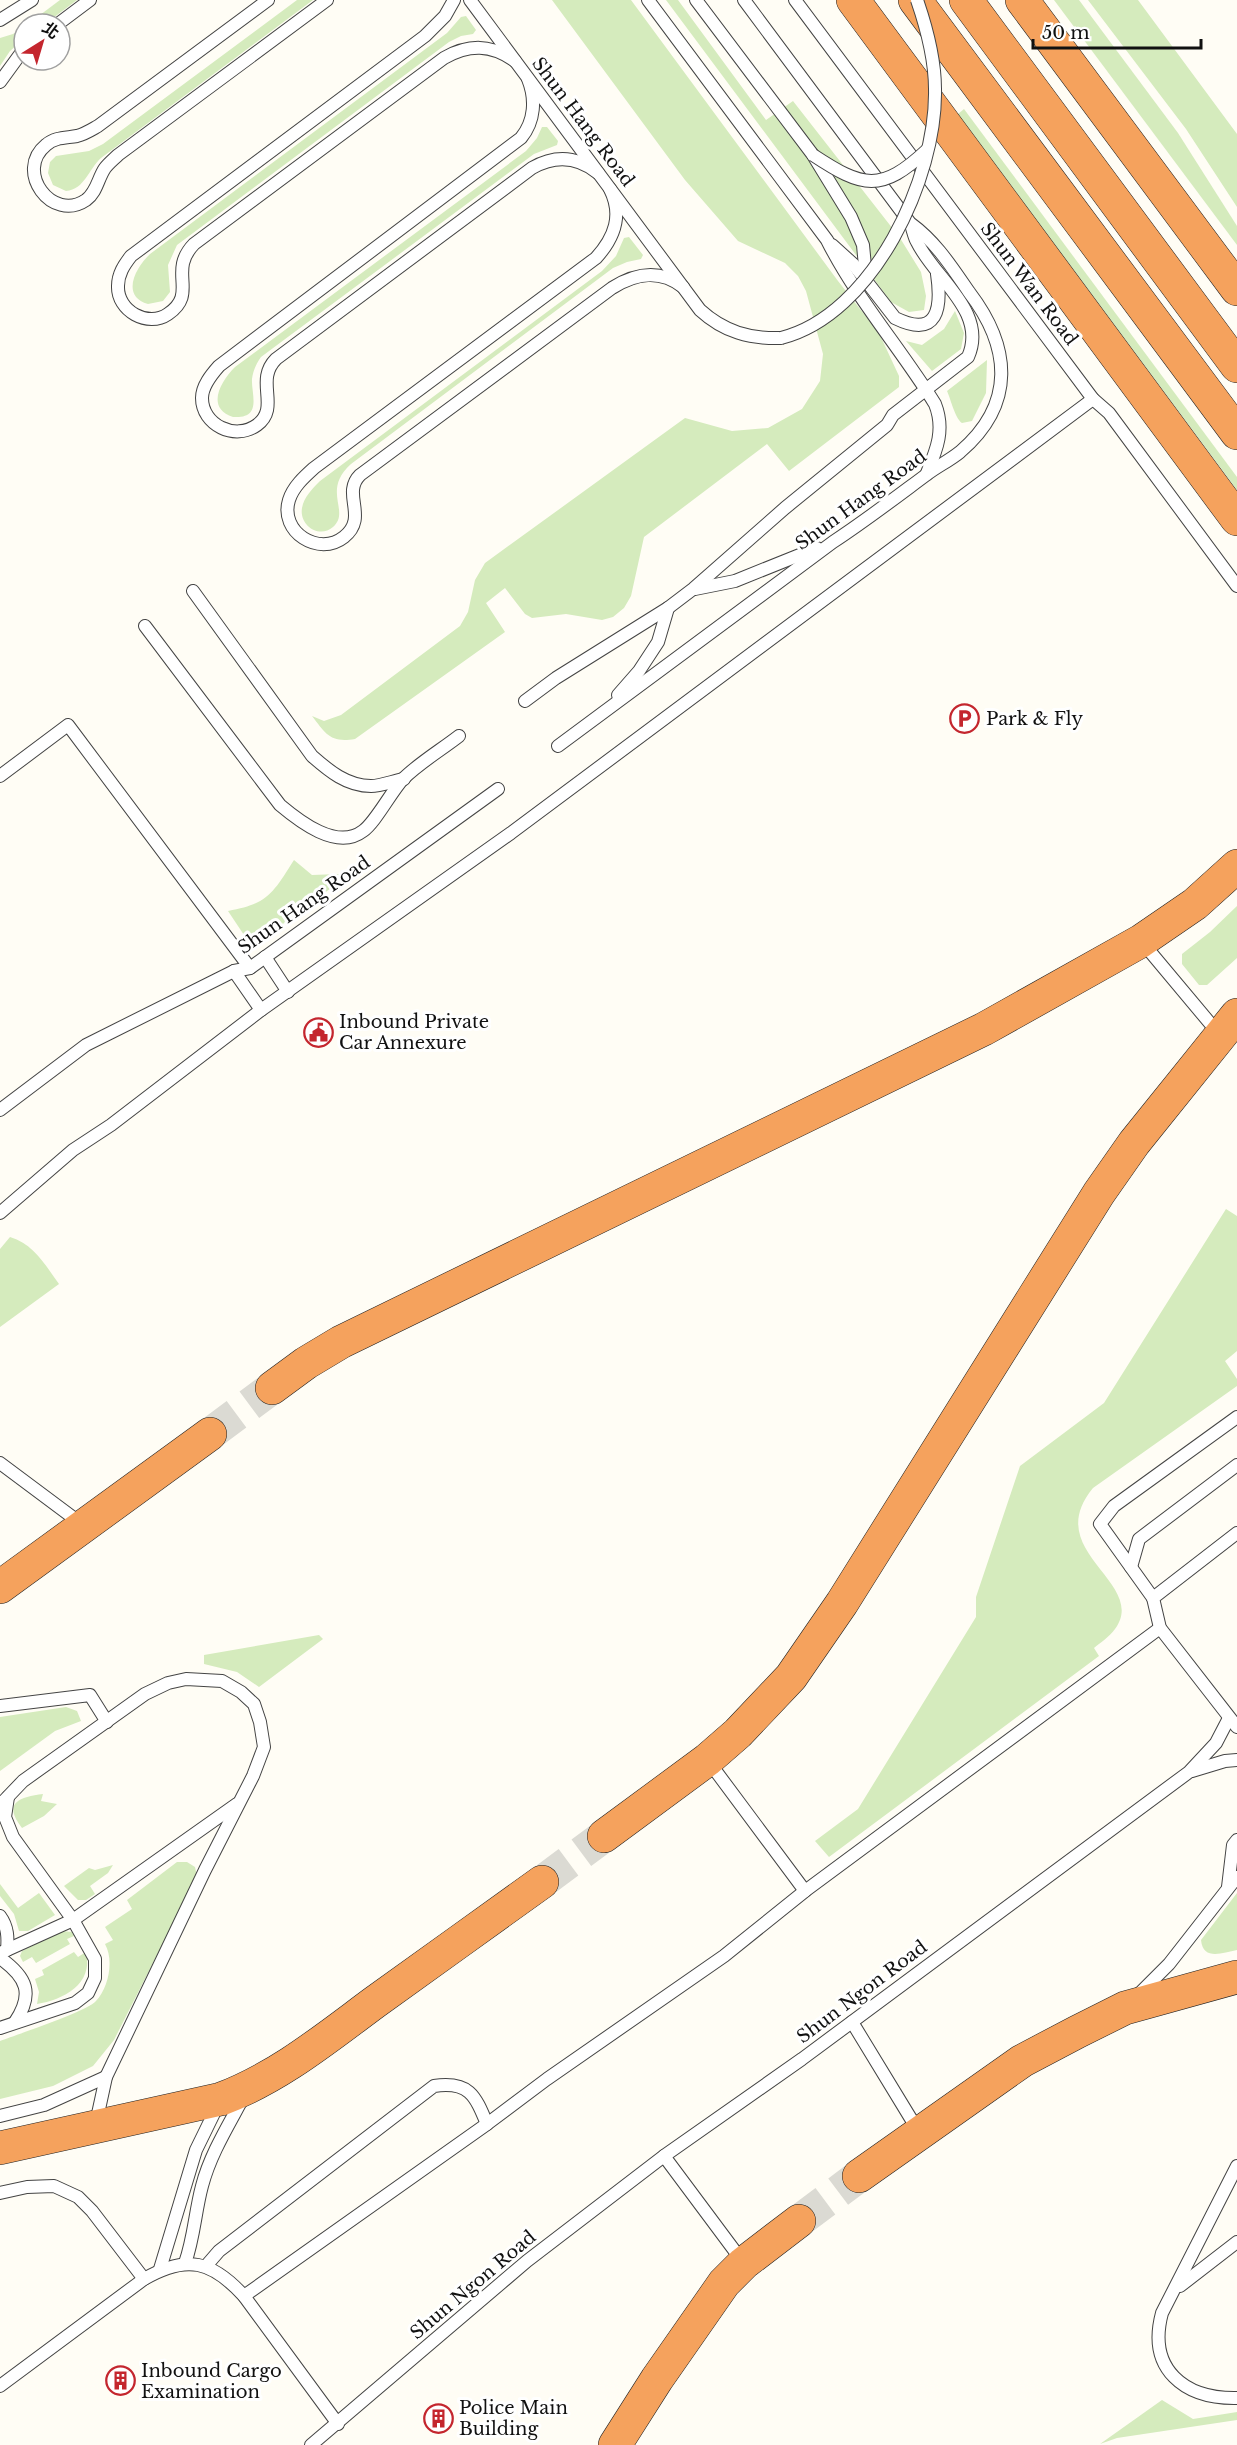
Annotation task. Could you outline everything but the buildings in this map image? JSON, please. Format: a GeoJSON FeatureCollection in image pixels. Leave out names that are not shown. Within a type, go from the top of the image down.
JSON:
{"type":"FeatureCollection","features":[{"type":"Feature","properties":{"kind":"highway"},"geometry":{"type":"LineString","coordinates":[[853,0],[1237,519]]}},
{"type":"Feature","properties":{"kind":"highway"},"geometry":{"type":"LineString","coordinates":[[916,0],[1237,433]]}},
{"type":"Feature","properties":{"kind":"highway"},"geometry":{"type":"LineString","coordinates":[[966,0],[1237,366]]}},
{"type":"Feature","properties":{"kind":"highway"},"geometry":{"type":"LineString","coordinates":[[1022,0],[1237,289]]}},
{"type":"Feature","properties":{"kind":"highway"},"geometry":{"type":"LineString","coordinates":[[272,1388],[306,1363],[341,1342],[984,1029],[1141,941],[1195,904],[1237,866]]}},
{"type":"Feature","properties":{"kind":"highway"},"geometry":{"type":"LineString","coordinates":[[604,1836],[707,1760],[791,1677],[816,1643],[1099,1193],[1134,1143],[1229,1025]]}},
{"type":"Feature","properties":{"kind":"highway"},"geometry":{"type":"LineString","coordinates":[[0,1587],[210,1434]]}},
{"type":"Feature","properties":{"kind":"highway"},"geometry":{"type":"LineString","coordinates":[[0,2148],[234,2094],[272,2076],[329,2038],[542,1882]]}},
{"type":"Feature","properties":{"kind":"highway"},"geometry":{"type":"LineString","coordinates":[[859,2176],[1022,2061],[1125,2008],[1237,1977]]}},
{"type":"Feature","properties":{"kind":"highway"},"geometry":{"type":"LineString","coordinates":[[615,2445],[708,2304],[744,2263],[799,2221]]}},
{"type":"Feature","properties":{"kind":"lane"},"geometry":{"type":"LineString","coordinates":[[0,20],[13,14],[32,0]]}},
{"type":"Feature","properties":{"kind":"lane"},"geometry":{"type":"LineString","coordinates":[[72,14],[90,0]]}},
{"type":"Feature","properties":{"kind":"lane"},"geometry":{"type":"LineString","coordinates":[[268,0],[98,126],[78,136],[46,144],[36,157],[34,165],[35,181],[44,195],[57,204],[66,205],[86,200],[96,189],[105,169],[118,155],[327,0]]}},
{"type":"Feature","properties":{"kind":"lane"},"geometry":{"type":"LineString","coordinates":[[454,0],[445,16],[425,36],[130,256],[117,285],[118,294],[126,307],[139,316],[153,319],[162,318],[176,308],[183,296],[181,265],[194,244],[444,58],[464,49],[482,47],[515,61]]}},
{"type":"Feature","properties":{"kind":"lane","name":"Shun Hang Road"},"geometry":{"type":"LineString","coordinates":[[470,0],[700,310],[727,330],[755,338],[781,338],[819,323],[842,305],[866,277],[898,231],[929,148],[934,120],[934,66],[925,22],[916,0]]}},
{"type":"Feature","properties":{"kind":"lane"},"geometry":{"type":"LineString","coordinates":[[648,0],[827,240],[842,270],[926,390],[940,415],[941,433],[927,474]]}},
{"type":"Feature","properties":{"kind":"lane"},"geometry":{"type":"LineString","coordinates":[[696,0],[813,155],[858,231],[865,258],[866,277]]}},
{"type":"Feature","properties":{"kind":"lane","name":"Shun Hang Road"},"geometry":{"type":"LineString","coordinates":[[558,746],[833,542],[872,517],[927,474],[959,453],[981,431],[997,403],[1002,369],[1000,352],[993,328],[978,303],[930,238],[910,223],[744,0]]}},
{"type":"Feature","properties":{"kind":"lane","name":"Shun Wan Road"},"geometry":{"type":"LineString","coordinates":[[795,0],[1093,399],[1109,412],[1237,586]]}},
{"type":"Feature","properties":{"kind":"lane"},"geometry":{"type":"LineString","coordinates":[[0,82],[12,66]]}},
{"type":"Feature","properties":{"kind":"lane"},"geometry":{"type":"LineString","coordinates":[[528,79],[533,94],[532,115],[526,132],[521,138],[219,366],[207,381],[202,397],[210,420],[234,432],[256,425],[262,420],[268,407],[267,370],[276,358],[532,168],[550,159],[566,159],[584,163],[598,173]]}},
{"type":"Feature","properties":{"kind":"lane"},"geometry":{"type":"LineString","coordinates":[[813,155],[847,176],[869,182],[894,176],[907,168],[929,148]]}},
{"type":"Feature","properties":{"kind":"lane"},"geometry":{"type":"LineString","coordinates":[[610,189],[617,209],[617,220],[610,241],[596,258],[314,468],[301,480],[288,503],[292,528],[303,539],[317,544],[331,543],[346,536],[356,522],[353,486],[360,475],[618,284],[648,274],[674,280],[683,287]]}},
{"type":"Feature","properties":{"kind":"lane"},"geometry":{"type":"LineString","coordinates":[[525,701],[556,678],[668,608],[693,589],[785,508],[887,425],[893,415],[968,357],[973,347],[971,322],[964,307],[917,243],[910,223]]}},
{"type":"Feature","properties":{"kind":"lane"},"geometry":{"type":"LineString","coordinates":[[827,240],[853,264],[895,318],[904,322],[923,324],[932,320],[937,314],[940,296],[937,270]]}},
{"type":"Feature","properties":{"kind":"lane"},"geometry":{"type":"LineString","coordinates":[[0,1213],[74,1150],[111,1125],[261,1010],[512,833],[1093,399]]}},
{"type":"Feature","properties":{"kind":"lane"},"geometry":{"type":"LineString","coordinates":[[693,589],[735,581],[833,542]]}},
{"type":"Feature","properties":{"kind":"lane"},"geometry":{"type":"LineString","coordinates":[[193,591],[312,756],[330,772],[347,781],[371,786],[404,779]]}},
{"type":"Feature","properties":{"kind":"lane"},"geometry":{"type":"LineString","coordinates":[[602,714],[639,671],[658,642],[668,608]]}},
{"type":"Feature","properties":{"kind":"lane"},"geometry":{"type":"LineString","coordinates":[[145,626],[280,805],[304,825],[327,835],[347,837],[363,831],[404,779],[459,736]]}},
{"type":"Feature","properties":{"kind":"lane"},"geometry":{"type":"LineString","coordinates":[[0,776],[68,725],[250,968]]}},
{"type":"Feature","properties":{"kind":"lane","name":"Shun Hang Road"},"geometry":{"type":"LineString","coordinates":[[0,1110],[87,1045],[234,971],[250,968],[498,789]]}},
{"type":"Feature","properties":{"kind":"lane"},"geometry":{"type":"LineString","coordinates":[[1141,941],[1229,1025]]}},
{"type":"Feature","properties":{"kind":"lane"},"geometry":{"type":"LineString","coordinates":[[264,957],[288,992]]}},
{"type":"Feature","properties":{"kind":"lane"},"geometry":{"type":"LineString","coordinates":[[234,971],[261,1010]]}},
{"type":"Feature","properties":{"kind":"lane"},"geometry":{"type":"LineString","coordinates":[[1237,1417],[1114,1506],[1100,1524],[1153,1598],[1237,1533]]}},
{"type":"Feature","properties":{"kind":"lane"},"geometry":{"type":"LineString","coordinates":[[0,1463],[84,1525]]}},
{"type":"Feature","properties":{"kind":"lane"},"geometry":{"type":"LineString","coordinates":[[1131,1567],[1139,1539],[1237,1465]]}},
{"type":"Feature","properties":{"kind":"lane","name":"Shun Ngon Road"},"geometry":{"type":"LineString","coordinates":[[311,2445],[527,2261],[664,2156],[852,2022],[1189,1772],[1233,1722],[1160,1628],[1153,1598]]}},
{"type":"Feature","properties":{"kind":"lane"},"geometry":{"type":"LineString","coordinates":[[244,2296],[488,2124],[547,2079],[724,1956],[805,1891],[1160,1628]]}},
{"type":"Feature","properties":{"kind":"lane"},"geometry":{"type":"LineString","coordinates":[[0,2028],[75,2003],[88,1993],[95,1978],[95,1959],[73,1920],[13,1837],[5,1817],[3,1800],[23,1781],[145,1694],[168,1683],[186,1679],[222,1681],[241,1692],[254,1704],[261,1722],[264,1747],[253,1776],[106,2077],[96,2126]]}},
{"type":"Feature","properties":{"kind":"lane"},"geometry":{"type":"LineString","coordinates":[[0,1706],[90,1695],[107,1722]]}},
{"type":"Feature","properties":{"kind":"lane"},"geometry":{"type":"LineString","coordinates":[[707,1760],[805,1891]]}},
{"type":"Feature","properties":{"kind":"lane"},"geometry":{"type":"LineString","coordinates":[[1189,1772],[1225,1761],[1237,1760]]}},
{"type":"Feature","properties":{"kind":"lane"},"geometry":{"type":"LineString","coordinates":[[2,1954],[73,1920],[238,1803]]}},
{"type":"Feature","properties":{"kind":"lane"},"geometry":{"type":"LineString","coordinates":[[1228,1888],[1233,1845],[1237,1840]]}},
{"type":"Feature","properties":{"kind":"lane"},"geometry":{"type":"LineString","coordinates":[[1125,2008],[1169,1965],[1237,1877]]}},
{"type":"Feature","properties":{"kind":"lane"},"geometry":{"type":"LineString","coordinates":[[0,1916],[8,1936],[2,1954]]}},
{"type":"Feature","properties":{"kind":"lane"},"geometry":{"type":"LineString","coordinates":[[2,1954],[20,1976],[26,1993],[25,2007],[15,2022]]}},
{"type":"Feature","properties":{"kind":"lane"},"geometry":{"type":"LineString","coordinates":[[852,2022],[919,2132]]}},
{"type":"Feature","properties":{"kind":"lane"},"geometry":{"type":"LineString","coordinates":[[0,2116],[44,2105],[106,2077]]}},
{"type":"Feature","properties":{"kind":"lane"},"geometry":{"type":"LineString","coordinates":[[206,2266],[219,2251],[434,2086],[446,2084],[461,2086],[474,2095],[488,2124]]}},
{"type":"Feature","properties":{"kind":"lane"},"geometry":{"type":"LineString","coordinates":[[185,2263],[193,2241],[202,2186],[234,2094]]}},
{"type":"Feature","properties":{"kind":"lane"},"geometry":{"type":"LineString","coordinates":[[160,2269],[196,2150],[234,2094]]}},
{"type":"Feature","properties":{"kind":"lane"},"geometry":{"type":"LineString","coordinates":[[664,2156],[744,2263]]}},
{"type":"Feature","properties":{"kind":"lane"},"geometry":{"type":"LineString","coordinates":[[1237,2166],[1162,2313],[1158,2329],[1161,2356],[1177,2379],[1202,2395],[1237,2398]]}},
{"type":"Feature","properties":{"kind":"lane"},"geometry":{"type":"LineString","coordinates":[[0,2193],[27,2187],[54,2186],[78,2197],[92,2211],[144,2279]]}},
{"type":"Feature","properties":{"kind":"lane"},"geometry":{"type":"LineString","coordinates":[[1176,2288],[1237,2242]]}},
{"type":"Feature","properties":{"kind":"lane"},"geometry":{"type":"LineString","coordinates":[[0,2386],[144,2279],[160,2269],[185,2263],[206,2266],[227,2278],[244,2296],[338,2424]]}},
{"type":"Feature","properties":{"kind":"green space"},"geometry":{"type":"Polygon","coordinates":[[[60,0],[77,0],[61,12],[44,12],[60,0]]]}},
{"type":"Feature","properties":{"kind":"green space"},"geometry":{"type":"Polygon","coordinates":[[[297,0],[313,0],[101,158],[78,187],[66,191],[53,185],[48,173],[50,162],[56,156],[89,151],[103,144],[297,0]]]}},
{"type":"Feature","properties":{"kind":"green space"},"geometry":{"type":"Polygon","coordinates":[[[552,0],[631,0],[838,281],[879,333],[899,376],[899,387],[789,471],[767,444],[644,537],[631,596],[624,608],[613,617],[602,620],[566,614],[532,618],[525,614],[505,588],[486,603],[505,632],[355,739],[340,740],[329,736],[312,716],[324,721],[341,715],[460,626],[468,612],[475,580],[485,563],[685,418],[732,431],[768,428],[802,409],[820,381],[823,354],[806,291],[798,276],[785,263],[738,241],[685,180],[552,0]]]}},
{"type":"Feature","properties":{"kind":"green space"},"geometry":{"type":"Polygon","coordinates":[[[666,0],[678,0],[766,120],[793,101],[900,238],[921,272],[926,296],[924,310],[909,312],[891,302],[666,0]]]}},
{"type":"Feature","properties":{"kind":"green space"},"geometry":{"type":"Polygon","coordinates":[[[1054,0],[1079,0],[1178,133],[1237,226],[1237,245],[1054,0]]]}},
{"type":"Feature","properties":{"kind":"green space"},"geometry":{"type":"Polygon","coordinates":[[[1088,0],[1138,0],[1237,134],[1237,207],[1186,129],[1088,0]]]}},
{"type":"Feature","properties":{"kind":"green space"},"geometry":{"type":"Polygon","coordinates":[[[466,16],[476,30],[473,34],[461,36],[449,42],[177,245],[168,265],[170,292],[163,301],[148,304],[139,300],[135,295],[133,281],[140,266],[150,254],[447,33],[461,17],[466,16]]]}},
{"type":"Feature","properties":{"kind":"green space"},"geometry":{"type":"Polygon","coordinates":[[[12,34],[12,49],[0,66],[0,38],[12,34]]]}},
{"type":"Feature","properties":{"kind":"green space"},"geometry":{"type":"Polygon","coordinates":[[[964,109],[1237,477],[1237,490],[958,114],[964,109]]]}},
{"type":"Feature","properties":{"kind":"green space"},"geometry":{"type":"Polygon","coordinates":[[[542,127],[547,127],[558,141],[557,145],[534,154],[261,357],[252,376],[252,410],[242,417],[233,417],[224,413],[218,401],[218,394],[225,379],[235,367],[526,151],[537,138],[542,127]]]}},
{"type":"Feature","properties":{"kind":"green space"},"geometry":{"type":"Polygon","coordinates":[[[629,237],[643,255],[641,259],[613,268],[351,464],[338,483],[338,521],[333,527],[322,531],[316,531],[307,525],[302,514],[303,504],[320,481],[602,271],[616,256],[624,238],[629,237]]]}},
{"type":"Feature","properties":{"kind":"green space"},"geometry":{"type":"Polygon","coordinates":[[[955,311],[964,333],[961,349],[932,371],[906,341],[922,345],[944,329],[955,311]]]}},
{"type":"Feature","properties":{"kind":"green space"},"geometry":{"type":"Polygon","coordinates":[[[987,360],[986,393],[972,421],[962,423],[955,413],[947,391],[987,360]]]}},
{"type":"Feature","properties":{"kind":"green space"},"geometry":{"type":"Polygon","coordinates":[[[294,860],[312,875],[339,874],[343,879],[262,940],[253,943],[246,938],[228,911],[252,905],[268,895],[294,860]]]}},
{"type":"Feature","properties":{"kind":"green space"},"geometry":{"type":"Polygon","coordinates":[[[1237,906],[1237,958],[1207,985],[1199,985],[1182,964],[1182,954],[1210,932],[1237,906]]]}},
{"type":"Feature","properties":{"kind":"green space"},"geometry":{"type":"Polygon","coordinates":[[[1226,1209],[1237,1216],[1237,1351],[1225,1361],[1237,1379],[1237,1386],[1093,1488],[1080,1511],[1079,1530],[1086,1548],[1118,1596],[1122,1612],[1115,1629],[1094,1648],[1099,1656],[829,1857],[815,1841],[858,1809],[976,1617],[976,1597],[1020,1466],[1104,1403],[1226,1209]]]}},
{"type":"Feature","properties":{"kind":"green space"},"geometry":{"type":"Polygon","coordinates":[[[10,1237],[32,1250],[59,1284],[0,1327],[0,1249],[10,1237]]]}},
{"type":"Feature","properties":{"kind":"green space"},"geometry":{"type":"Polygon","coordinates":[[[319,1635],[323,1639],[259,1687],[237,1672],[204,1664],[204,1655],[319,1635]]]}},
{"type":"Feature","properties":{"kind":"green space"},"geometry":{"type":"Polygon","coordinates":[[[66,1707],[77,1711],[81,1721],[55,1731],[0,1771],[0,1717],[66,1707]]]}},
{"type":"Feature","properties":{"kind":"green space"},"geometry":{"type":"Polygon","coordinates":[[[43,1794],[41,1801],[57,1804],[44,1816],[22,1828],[14,1812],[16,1802],[43,1794]]]}},
{"type":"Feature","properties":{"kind":"green space"},"geometry":{"type":"Polygon","coordinates":[[[177,1862],[187,1862],[195,1867],[197,1876],[114,2040],[93,2066],[53,2086],[0,2099],[0,2041],[66,2016],[96,2001],[107,1981],[110,1965],[105,1944],[113,1940],[105,1927],[132,1909],[127,1900],[177,1862]]]}},
{"type":"Feature","properties":{"kind":"green space"},"geometry":{"type":"Polygon","coordinates":[[[113,1865],[108,1873],[90,1886],[95,1894],[86,1900],[78,1900],[64,1886],[89,1868],[95,1870],[113,1865]]]}},
{"type":"Feature","properties":{"kind":"green space"},"geometry":{"type":"Polygon","coordinates":[[[0,1884],[18,1908],[39,1893],[55,1915],[28,1931],[19,1931],[14,1914],[0,1896],[0,1884]]]}},
{"type":"Feature","properties":{"kind":"green space"},"geometry":{"type":"Polygon","coordinates":[[[1237,1893],[1237,1950],[1220,1954],[1205,1951],[1201,1940],[1237,1893]]]}},
{"type":"Feature","properties":{"kind":"green space"},"geometry":{"type":"Polygon","coordinates":[[[62,1931],[72,1932],[74,1936],[67,1939],[70,1944],[36,1963],[32,1957],[23,1962],[20,1956],[22,1951],[62,1931]]]}},
{"type":"Feature","properties":{"kind":"green space"},"geometry":{"type":"Polygon","coordinates":[[[74,1952],[78,1957],[86,1952],[87,1963],[81,1981],[57,1999],[37,2004],[39,1992],[35,1979],[44,1975],[42,1970],[74,1952]]]}},
{"type":"Feature","properties":{"kind":"green space"},"geometry":{"type":"Polygon","coordinates":[[[1162,2400],[1193,2419],[1237,2412],[1237,2420],[1117,2438],[1100,2444],[1162,2400]]]}},
{"type":"Feature","properties":{"kind":"tunnel"},"geometry":{"type":"LineString","coordinates":[[210,1434],[272,1388]]}},
{"type":"Feature","properties":{"kind":"tunnel"},"geometry":{"type":"LineString","coordinates":[[542,1882],[604,1836]]}},
{"type":"Feature","properties":{"kind":"tunnel"},"geometry":{"type":"LineString","coordinates":[[799,2221],[859,2176]]}},
{"type":"Feature","properties":{"kind":"place","name":"Park & Fly"},"geometry":{"type":"Point","coordinates":[965,719]}},
{"type":"Feature","properties":{"kind":"place","name":"Inbound Private Car Annexure"},"geometry":{"type":"Point","coordinates":[318,1032]}},
{"type":"Feature","properties":{"kind":"place","name":"Inbound Cargo Examination"},"geometry":{"type":"Point","coordinates":[120,2381]}},
{"type":"Feature","properties":{"kind":"place","name":"Police Main Building"},"geometry":{"type":"Point","coordinates":[438,2418]}}]}
